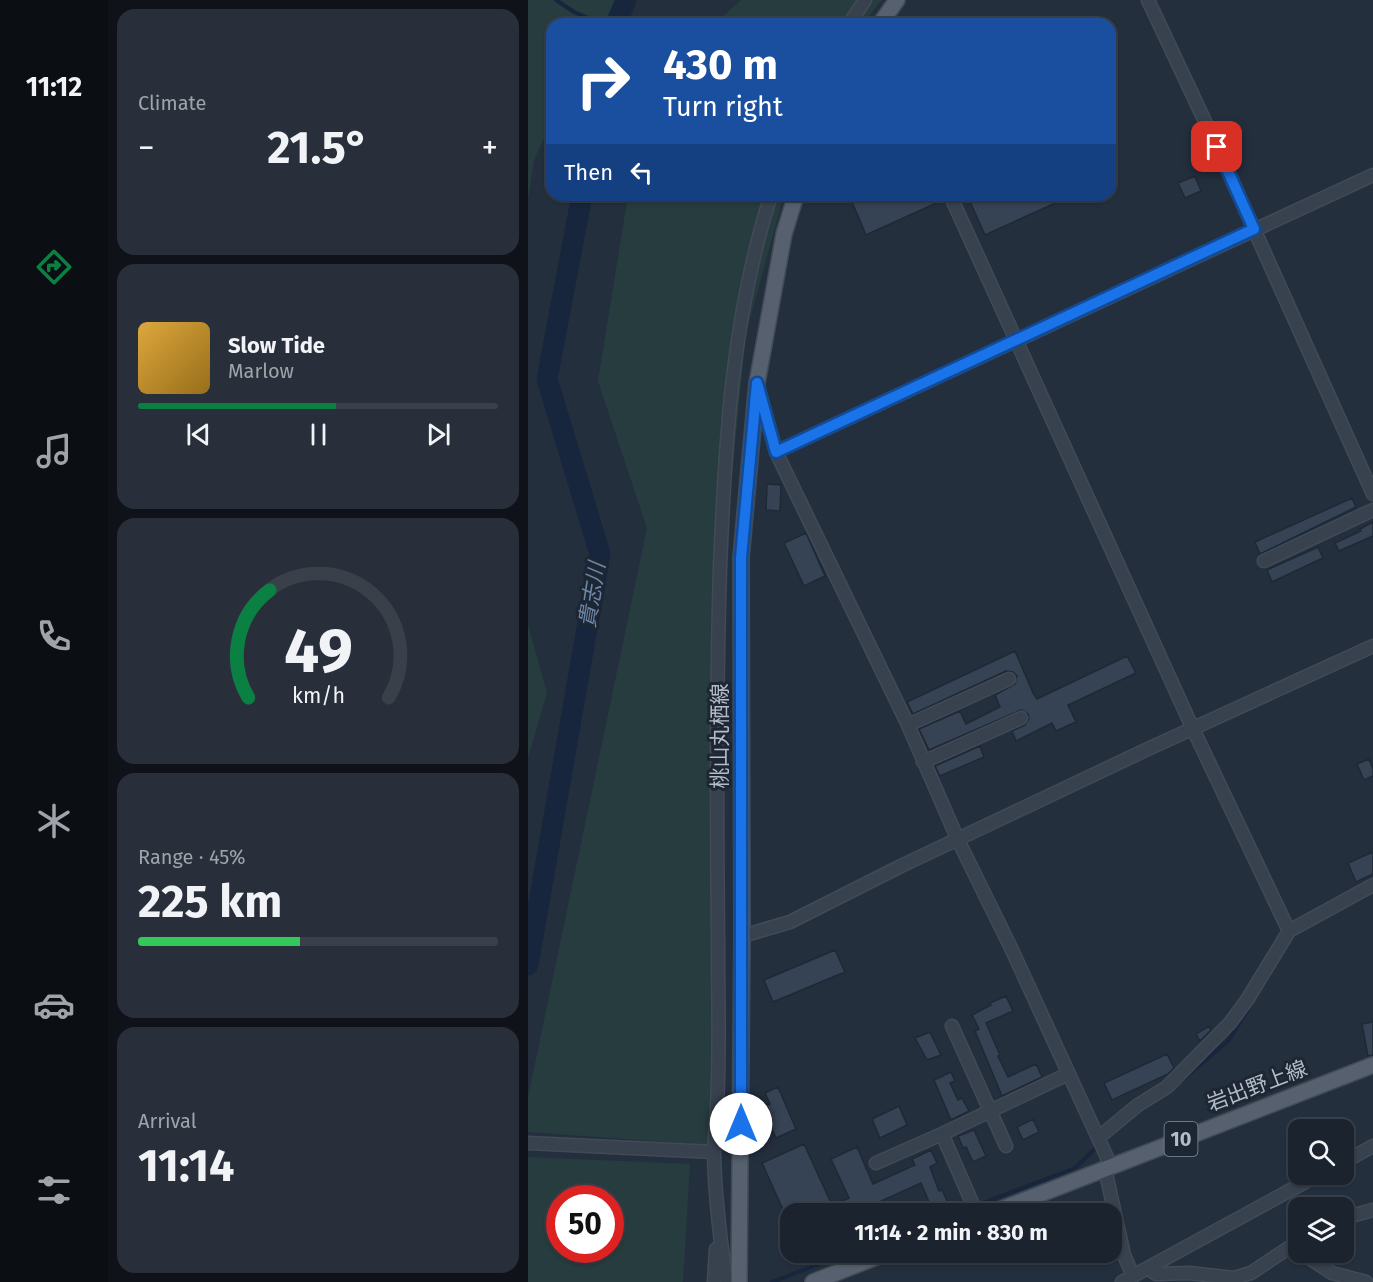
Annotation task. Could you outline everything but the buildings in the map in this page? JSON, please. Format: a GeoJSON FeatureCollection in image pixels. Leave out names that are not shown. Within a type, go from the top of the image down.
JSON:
{"type":"FeatureCollection","features":[{"type":"Feature","properties":{"kind":"main road"},"geometry":{"type":"LineString","coordinates":[[884,18],[897,0]]}},
{"type":"Feature","properties":{"kind":"main road","name":"桃山丸栖線"},"geometry":{"type":"LineString","coordinates":[[740,1282],[741,558],[757,383],[780,256],[794,201]]}},
{"type":"Feature","properties":{"kind":"main road","name":"岩出野上線"},"geometry":{"type":"LineString","coordinates":[[1017,1203],[1373,1065]]}},
{"type":"Feature","properties":{"kind":"main road"},"geometry":{"type":"LineString","coordinates":[[813,1282],[861,1263]]}},
{"type":"Feature","properties":{"kind":"street"},"geometry":{"type":"LineString","coordinates":[[853,18],[865,0]]}},
{"type":"Feature","properties":{"kind":"street"},"geometry":{"type":"LineString","coordinates":[[1148,0],[1373,494]]}},
{"type":"Feature","properties":{"kind":"street"},"geometry":{"type":"LineString","coordinates":[[776,452],[1373,175]]}},
{"type":"Feature","properties":{"kind":"street"},"geometry":{"type":"LineString","coordinates":[[729,1282],[726,1280],[718,1227],[714,1152],[718,1036],[717,661],[729,396],[746,297],[769,201]]}},
{"type":"Feature","properties":{"kind":"street"},"geometry":{"type":"LineString","coordinates":[[953,201],[1193,729],[1289,931]]}},
{"type":"Feature","properties":{"kind":"street"},"geometry":{"type":"LineString","coordinates":[[757,383],[776,452],[908,725],[958,840],[1012,950],[1098,1138],[1108,1168],[1128,1279],[1189,1273],[1221,1279],[1234,1278],[1251,1273],[1288,1253]]}},
{"type":"Feature","properties":{"kind":"street"},"geometry":{"type":"LineString","coordinates":[[1264,561],[1373,510]]}},
{"type":"Feature","properties":{"kind":"street"},"geometry":{"type":"LineString","coordinates":[[742,936],[790,922],[958,840],[1373,646]]}},
{"type":"Feature","properties":{"kind":"street"},"geometry":{"type":"LineString","coordinates":[[908,725],[1009,679]]}},
{"type":"Feature","properties":{"kind":"street"},"geometry":{"type":"LineString","coordinates":[[923,762],[1021,718]]}},
{"type":"Feature","properties":{"kind":"street"},"geometry":{"type":"LineString","coordinates":[[1098,1138],[1138,1106],[1167,1087],[1230,1023],[1247,1000],[1289,931],[1373,885]]}},
{"type":"Feature","properties":{"kind":"street"},"geometry":{"type":"LineString","coordinates":[[952,1026],[1006,1146]]}},
{"type":"Feature","properties":{"kind":"street"},"geometry":{"type":"LineString","coordinates":[[876,1163],[1068,1074]]}},
{"type":"Feature","properties":{"kind":"street"},"geometry":{"type":"LineString","coordinates":[[942,1134],[972,1203]]}},
{"type":"Feature","properties":{"kind":"street"},"geometry":{"type":"LineString","coordinates":[[528,1143],[714,1152]]}},
{"type":"Feature","properties":{"kind":"street"},"geometry":{"type":"LineString","coordinates":[[1354,1156],[1373,1146]]}},
{"type":"Feature","properties":{"kind":"street"},"geometry":{"type":"LineString","coordinates":[[1152,1275],[1302,1185]]}},
{"type":"Feature","properties":{"kind":"street"},"geometry":{"type":"LineString","coordinates":[[1354,1215],[1373,1210]]}},
{"type":"Feature","properties":{"kind":"street"},"geometry":{"type":"LineString","coordinates":[[714,1282],[718,1227]]}},
{"type":"Feature","properties":{"kind":"street"},"geometry":{"type":"LineString","coordinates":[[1318,1263],[1332,1273],[1366,1282]]}},
{"type":"Feature","properties":{"kind":"green space"},"geometry":{"type":"Polygon","coordinates":[[[528,0],[628,0],[612,18],[546,18],[546,134],[534,160],[528,199],[528,0]]]}},
{"type":"Feature","properties":{"kind":"green space"},"geometry":{"type":"Polygon","coordinates":[[[741,0],[882,0],[867,18],[721,18],[741,0]]]}},
{"type":"Feature","properties":{"kind":"green space"},"geometry":{"type":"Polygon","coordinates":[[[627,201],[782,201],[746,333],[725,548],[721,1146],[528,1132],[528,1097],[647,528],[598,381],[627,201]]]}},
{"type":"Feature","properties":{"kind":"green space"},"geometry":{"type":"Polygon","coordinates":[[[528,625],[547,693],[528,758],[528,625]]]}},
{"type":"Feature","properties":{"kind":"green space"},"geometry":{"type":"Polygon","coordinates":[[[528,1157],[690,1164],[683,1282],[528,1282],[528,1157]]]}},
{"type":"Feature","properties":{"kind":"waterway"},"geometry":{"type":"LineString","coordinates":[[556,0],[588,18]]}},
{"type":"Feature","properties":{"kind":"waterway","name":"貴志川"},"geometry":{"type":"LineString","coordinates":[[618,18],[626,0]]}},
{"type":"Feature","properties":{"kind":"waterway","name":"貴志川"},"geometry":{"type":"LineString","coordinates":[[528,965],[600,554],[547,379],[581,201]]}},
{"type":"Feature","properties":{"kind":"waterway"},"geometry":{"type":"LineString","coordinates":[[1181,1081],[1229,1040],[1252,1003]]}},
{"type":"Feature","properties":{"kind":"waterway"},"geometry":{"type":"LineString","coordinates":[[983,1203],[1075,1168],[1100,1144]]}},
{"type":"Feature","properties":{"kind":"waterway"},"geometry":{"type":"LineString","coordinates":[[772,1282],[821,1263]]}},
{"type":"Feature","properties":{"kind":"route"},"geometry":{"type":"LineString","coordinates":[[741,1124],[741,558],[757,383],[776,452],[1254,229],[1217,147]]}}]}
